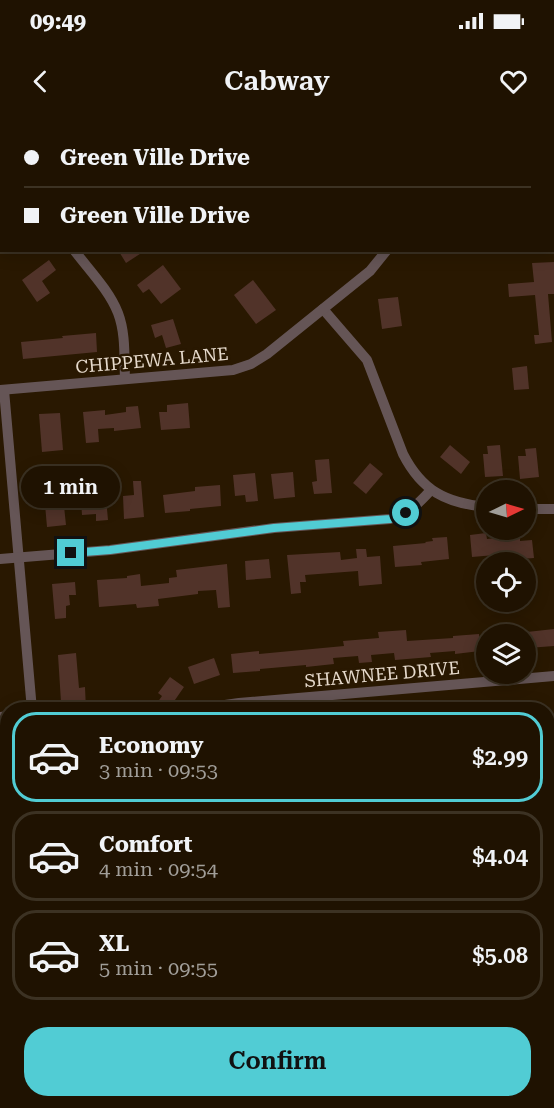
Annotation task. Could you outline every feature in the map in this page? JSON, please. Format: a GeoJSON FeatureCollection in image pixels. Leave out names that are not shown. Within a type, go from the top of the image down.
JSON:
{"type":"FeatureCollection","features":[{"type":"Feature","properties":{"kind":"street"},"geometry":{"type":"LineString","coordinates":[[76,252],[102,286],[117,311],[122,325],[125,379]]}},
{"type":"Feature","properties":{"kind":"street","name":"CHIPPEWA LANE"},"geometry":{"type":"LineString","coordinates":[[2,390],[233,370],[251,364],[267,354],[370,270],[385,252]]}},
{"type":"Feature","properties":{"kind":"street"},"geometry":{"type":"LineString","coordinates":[[323,309],[367,360],[410,468],[431,490],[443,497],[476,505]]}},
{"type":"Feature","properties":{"kind":"street"},"geometry":{"type":"LineString","coordinates":[[2,390],[31,702]]}},
{"type":"Feature","properties":{"kind":"street"},"geometry":{"type":"LineString","coordinates":[[0,560],[110,550],[274,528],[390,519],[413,509],[431,490]]}},
{"type":"Feature","properties":{"kind":"street"},"geometry":{"type":"LineString","coordinates":[[536,509],[554,510]]}},
{"type":"Feature","properties":{"kind":"street","name":"SHAWNEE DRIVE"},"geometry":{"type":"LineString","coordinates":[[251,702],[554,676]]}},
{"type":"Feature","properties":{"kind":"building"},"geometry":{"type":"Polygon","coordinates":[[[119,252],[143,252],[126,263],[119,252]]]}},
{"type":"Feature","properties":{"kind":"building"},"geometry":{"type":"Polygon","coordinates":[[[49,260],[56,270],[42,281],[50,293],[37,302],[22,280],[49,260]]]}},
{"type":"Feature","properties":{"kind":"building"},"geometry":{"type":"Polygon","coordinates":[[[554,262],[554,294],[548,294],[552,342],[535,344],[534,335],[539,335],[535,295],[509,297],[508,284],[534,282],[532,263],[554,262]]]}},
{"type":"Feature","properties":{"kind":"building"},"geometry":{"type":"Polygon","coordinates":[[[163,265],[181,289],[161,304],[149,289],[143,293],[137,285],[163,265]]]}},
{"type":"Feature","properties":{"kind":"building"},"geometry":{"type":"Polygon","coordinates":[[[253,280],[276,310],[256,324],[234,295],[253,280]]]}},
{"type":"Feature","properties":{"kind":"building"},"geometry":{"type":"Polygon","coordinates":[[[398,297],[402,326],[382,329],[378,299],[398,297]]]}},
{"type":"Feature","properties":{"kind":"building"},"geometry":{"type":"Polygon","coordinates":[[[173,319],[181,344],[166,348],[162,335],[155,338],[151,325],[173,319]]]}},
{"type":"Feature","properties":{"kind":"building"},"geometry":{"type":"Polygon","coordinates":[[[96,333],[97,352],[23,359],[21,342],[96,333]]]}},
{"type":"Feature","properties":{"kind":"building"},"geometry":{"type":"Polygon","coordinates":[[[527,366],[529,389],[514,390],[512,368],[527,366]]]}},
{"type":"Feature","properties":{"kind":"building"},"geometry":{"type":"Polygon","coordinates":[[[188,403],[190,428],[161,430],[159,412],[167,412],[167,405],[188,403]]]}},
{"type":"Feature","properties":{"kind":"building"},"geometry":{"type":"Polygon","coordinates":[[[138,406],[141,428],[114,431],[114,428],[98,429],[99,442],[86,443],[83,412],[105,410],[105,415],[126,412],[126,407],[138,406]]]}},
{"type":"Feature","properties":{"kind":"building"},"geometry":{"type":"Polygon","coordinates":[[[60,413],[63,450],[42,452],[39,414],[60,413]]]}},
{"type":"Feature","properties":{"kind":"building"},"geometry":{"type":"Polygon","coordinates":[[[450,445],[470,462],[461,474],[440,457],[450,445]]]}},
{"type":"Feature","properties":{"kind":"building"},"geometry":{"type":"Polygon","coordinates":[[[500,445],[503,476],[485,477],[483,454],[488,454],[487,446],[500,445]]]}},
{"type":"Feature","properties":{"kind":"building"},"geometry":{"type":"Polygon","coordinates":[[[536,448],[539,477],[520,479],[518,456],[526,456],[525,449],[536,448]]]}},
{"type":"Feature","properties":{"kind":"building"},"geometry":{"type":"Polygon","coordinates":[[[329,459],[332,493],[314,494],[312,482],[317,481],[315,460],[329,459]]]}},
{"type":"Feature","properties":{"kind":"building"},"geometry":{"type":"Polygon","coordinates":[[[370,463],[383,474],[366,494],[353,483],[370,463]]]}},
{"type":"Feature","properties":{"kind":"building"},"geometry":{"type":"Polygon","coordinates":[[[293,472],[295,497],[274,499],[271,474],[293,472]]]}},
{"type":"Feature","properties":{"kind":"building"},"geometry":{"type":"Polygon","coordinates":[[[255,473],[258,501],[246,502],[245,495],[235,496],[233,475],[255,473]]]}},
{"type":"Feature","properties":{"kind":"building"},"geometry":{"type":"Polygon","coordinates":[[[133,481],[141,481],[144,517],[124,519],[123,496],[134,495],[133,481]]]}},
{"type":"Feature","properties":{"kind":"building"},"geometry":{"type":"Polygon","coordinates":[[[220,485],[221,506],[165,513],[163,495],[195,491],[195,487],[220,485]]]}},
{"type":"Feature","properties":{"kind":"building"},"geometry":{"type":"Polygon","coordinates":[[[57,492],[58,506],[64,506],[66,525],[47,527],[44,493],[57,492]]]}},
{"type":"Feature","properties":{"kind":"building"},"geometry":{"type":"Polygon","coordinates":[[[98,493],[99,499],[106,498],[108,520],[96,521],[96,514],[82,515],[81,500],[90,499],[89,494],[98,493]]]}},
{"type":"Feature","properties":{"kind":"building"},"geometry":{"type":"Polygon","coordinates":[[[476,534],[476,540],[532,540],[533,552],[476,552],[476,557],[472,557],[470,535],[476,534]]]}},
{"type":"Feature","properties":{"kind":"building"},"geometry":{"type":"Polygon","coordinates":[[[447,537],[449,559],[421,562],[422,565],[395,567],[393,546],[426,543],[433,541],[432,538],[447,537]]]}},
{"type":"Feature","properties":{"kind":"building"},"geometry":{"type":"Polygon","coordinates":[[[356,549],[366,549],[367,557],[380,556],[382,584],[359,586],[358,571],[305,575],[306,582],[300,582],[301,593],[291,594],[287,555],[340,552],[341,560],[357,558],[356,549]]]}},
{"type":"Feature","properties":{"kind":"building"},"geometry":{"type":"Polygon","coordinates":[[[269,559],[271,578],[246,580],[245,561],[269,559]]]}},
{"type":"Feature","properties":{"kind":"building"},"geometry":{"type":"Polygon","coordinates":[[[227,564],[230,607],[218,608],[216,590],[158,599],[159,606],[137,608],[136,604],[99,607],[97,580],[127,578],[127,576],[140,574],[141,586],[169,583],[169,578],[177,577],[176,570],[227,564]]]}},
{"type":"Feature","properties":{"kind":"building"},"geometry":{"type":"Polygon","coordinates":[[[75,582],[76,595],[69,595],[70,605],[66,606],[66,618],[55,619],[52,584],[75,582]]]}},
{"type":"Feature","properties":{"kind":"building"},"geometry":{"type":"Polygon","coordinates":[[[554,629],[554,646],[536,647],[536,631],[554,629]]]}},
{"type":"Feature","properties":{"kind":"building"},"geometry":{"type":"Polygon","coordinates":[[[406,630],[407,641],[476,634],[476,651],[455,654],[455,651],[430,653],[431,657],[395,660],[394,653],[371,655],[372,662],[359,663],[358,656],[333,658],[334,664],[233,673],[231,654],[259,651],[259,654],[344,646],[343,641],[379,638],[378,632],[406,630]]]}},
{"type":"Feature","properties":{"kind":"building"},"geometry":{"type":"Polygon","coordinates":[[[76,653],[79,688],[85,687],[86,702],[61,702],[58,655],[76,653]]]}},
{"type":"Feature","properties":{"kind":"building"},"geometry":{"type":"Polygon","coordinates":[[[214,658],[220,675],[194,684],[188,667],[214,658]]]}},
{"type":"Feature","properties":{"kind":"building"},"geometry":{"type":"Polygon","coordinates":[[[170,677],[184,687],[174,702],[158,702],[162,696],[158,693],[170,677]]]}},
{"type":"Feature","properties":{"kind":"route"},"geometry":{"type":"LineString","coordinates":[[71,553],[274,528],[390,519],[406,513]]}}]}
